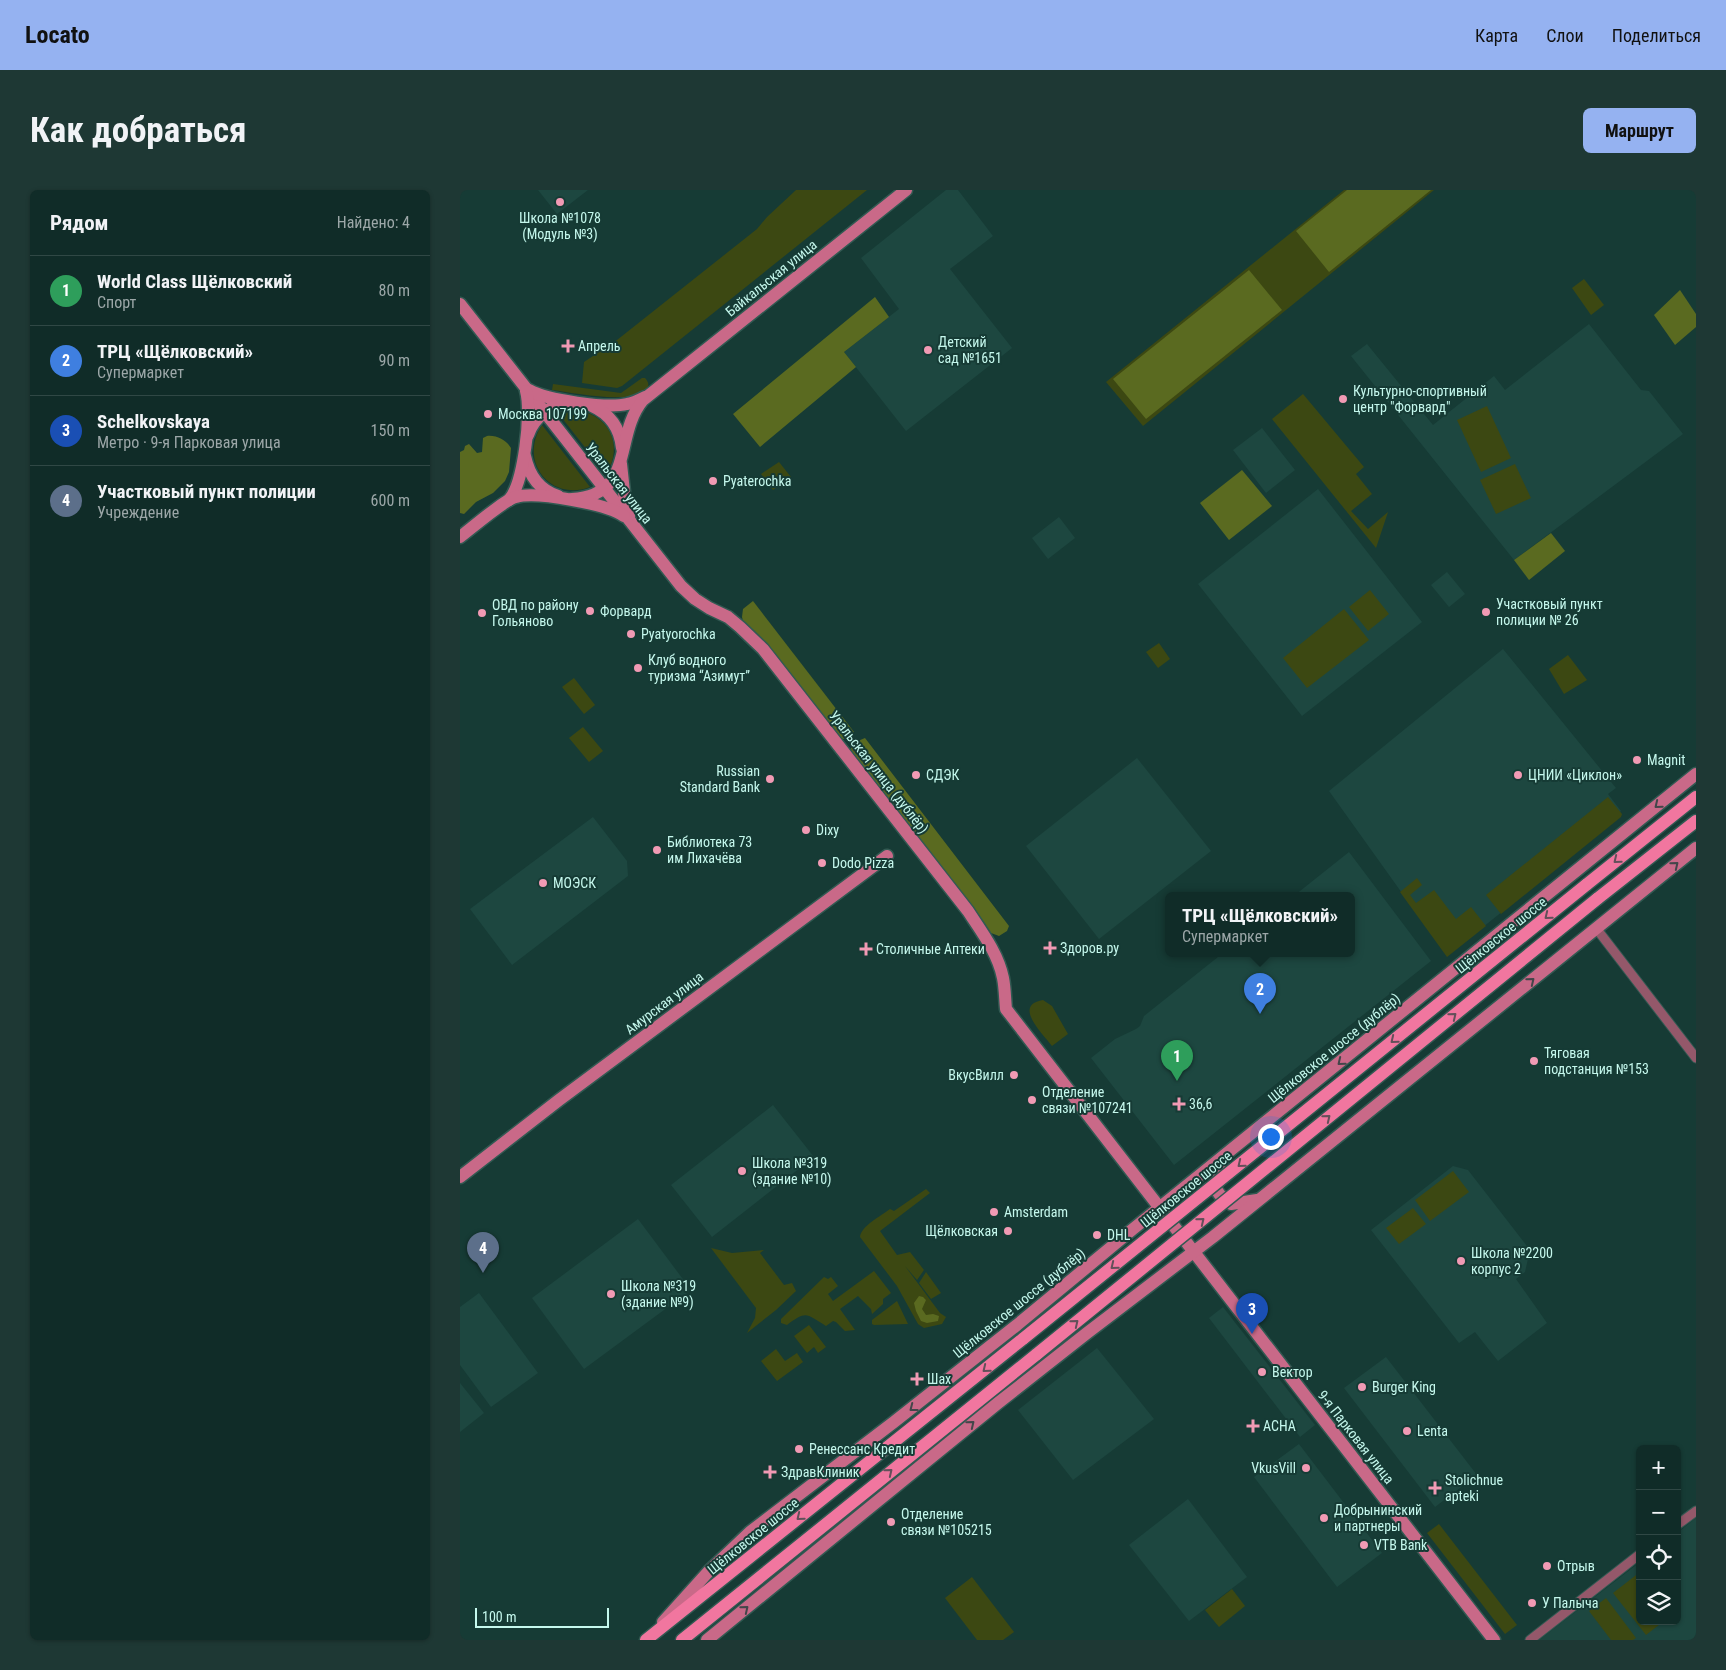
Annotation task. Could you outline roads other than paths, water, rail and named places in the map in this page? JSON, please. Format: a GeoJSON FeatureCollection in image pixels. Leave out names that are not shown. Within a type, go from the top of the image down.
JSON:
{"type":"FeatureCollection","features":[{"type":"Feature","properties":{"kind":"main road","name":"Байкальская улица"},"geometry":{"type":"LineString","coordinates":[[655,390],[906,190]]}},
{"type":"Feature","properties":{"kind":"main road","name":"Уральская улица"},"geometry":{"type":"LineString","coordinates":[[460,304],[681,586]]}},
{"type":"Feature","properties":{"kind":"main road"},"geometry":{"type":"LineString","coordinates":[[524,386],[538,395],[585,403],[599,409],[616,425],[622,447],[621,461],[627,511],[634,524]]}},
{"type":"Feature","properties":{"kind":"main road"},"geometry":{"type":"LineString","coordinates":[[524,386],[528,402],[525,449],[530,472],[542,488],[553,495],[614,510],[634,524]]}},
{"type":"Feature","properties":{"kind":"main road"},"geometry":{"type":"LineString","coordinates":[[510,500],[517,488],[528,433],[534,422],[544,412],[568,402],[626,405],[642,399],[655,390]]}},
{"type":"Feature","properties":{"kind":"main road"},"geometry":{"type":"LineString","coordinates":[[460,537],[510,500],[522,496],[583,499],[605,488],[617,474],[631,423],[638,407],[655,390]]}},
{"type":"Feature","properties":{"kind":"main road","name":"Уральская улица (дублёр)"},"geometry":{"type":"LineString","coordinates":[[681,586],[694,599],[728,617],[763,649],[962,903],[987,940],[996,959],[1002,976],[1006,1009],[1160,1207]]}},
{"type":"Feature","properties":{"kind":"main road","name":"Щёлковское шоссе (дублёр)"},"geometry":{"type":"LineString","coordinates":[[648,1639],[709,1571],[750,1532],[978,1356],[1696,774]]}},
{"type":"Feature","properties":{"kind":"main road","name":"Щёлковское шоссе"},"geometry":{"type":"LineString","coordinates":[[648,1639],[1696,797]]}},
{"type":"Feature","properties":{"kind":"main road"},"geometry":{"type":"LineString","coordinates":[[682,1640],[1597,899],[1696,821]]}},
{"type":"Feature","properties":{"kind":"main road"},"geometry":{"type":"LineString","coordinates":[[707,1640],[1005,1397],[1194,1252],[1696,848]]}},
{"type":"Feature","properties":{"kind":"main road","name":"Амурская улица"},"geometry":{"type":"LineString","coordinates":[[460,1176],[551,1105],[887,856]]}},
{"type":"Feature","properties":{"kind":"main road"},"geometry":{"type":"LineString","coordinates":[[1223,1158],[1216,1170],[1214,1182],[1217,1192],[1222,1198],[1231,1204],[1260,1199]]}},
{"type":"Feature","properties":{"kind":"main road"},"geometry":{"type":"LineString","coordinates":[[1160,1207],[1194,1252]]}},
{"type":"Feature","properties":{"kind":"main road","name":"9-я Парковая улица"},"geometry":{"type":"LineString","coordinates":[[1194,1252],[1494,1640]]}},
{"type":"Feature","properties":{"kind":"main road"},"geometry":{"type":"LineString","coordinates":[[738,1595],[853,1522]]}},
{"type":"Feature","properties":{"kind":"street"},"geometry":{"type":"LineString","coordinates":[[1596,928],[1696,1058]]}},
{"type":"Feature","properties":{"kind":"street"},"geometry":{"type":"LineString","coordinates":[[1681,1522],[1696,1511]]}},
{"type":"Feature","properties":{"kind":"street"},"geometry":{"type":"LineString","coordinates":[[1530,1640],[1636,1557]]}},
{"type":"Feature","properties":{"kind":"place","name":"Школа №1078 (Модуль №3)"},"geometry":{"type":"Point","coordinates":[560,202]}},
{"type":"Feature","properties":{"kind":"place","name":"Апрель"},"geometry":{"type":"Point","coordinates":[568,346]}},
{"type":"Feature","properties":{"kind":"place","name":"Детский сад №1651"},"geometry":{"type":"Point","coordinates":[928,350]}},
{"type":"Feature","properties":{"kind":"place","name":"Культурно-спортивный центр \"Форвард\""},"geometry":{"type":"Point","coordinates":[1343,399]}},
{"type":"Feature","properties":{"kind":"place","name":"Москва 107199"},"geometry":{"type":"Point","coordinates":[488,414]}},
{"type":"Feature","properties":{"kind":"place","name":"Pyaterochka"},"geometry":{"type":"Point","coordinates":[713,481]}},
{"type":"Feature","properties":{"kind":"place","name":"Форвард"},"geometry":{"type":"Point","coordinates":[590,611]}},
{"type":"Feature","properties":{"kind":"place","name":"Участковый пункт полиции № 26"},"geometry":{"type":"Point","coordinates":[1486,612]}},
{"type":"Feature","properties":{"kind":"place","name":"ОВД по району Гольяново"},"geometry":{"type":"Point","coordinates":[482,613]}},
{"type":"Feature","properties":{"kind":"place","name":"Pyatyorochka"},"geometry":{"type":"Point","coordinates":[631,634]}},
{"type":"Feature","properties":{"kind":"place","name":"Клуб водного туризма “Азимут”"},"geometry":{"type":"Point","coordinates":[638,668]}},
{"type":"Feature","properties":{"kind":"place","name":"Magnit"},"geometry":{"type":"Point","coordinates":[1637,760]}},
{"type":"Feature","properties":{"kind":"place","name":"СДЭК"},"geometry":{"type":"Point","coordinates":[916,775]}},
{"type":"Feature","properties":{"kind":"place","name":"ЦНИИ «Циклон»"},"geometry":{"type":"Point","coordinates":[1518,775]}},
{"type":"Feature","properties":{"kind":"place","name":"Russian Standard Bank"},"geometry":{"type":"Point","coordinates":[770,779]}},
{"type":"Feature","properties":{"kind":"place","name":"Dixy"},"geometry":{"type":"Point","coordinates":[806,830]}},
{"type":"Feature","properties":{"kind":"place","name":"Библиотека 73 им Лихачёва"},"geometry":{"type":"Point","coordinates":[657,850]}},
{"type":"Feature","properties":{"kind":"place","name":"Dodo Pizza"},"geometry":{"type":"Point","coordinates":[822,863]}},
{"type":"Feature","properties":{"kind":"place","name":"МОЭСК"},"geometry":{"type":"Point","coordinates":[543,883]}},
{"type":"Feature","properties":{"kind":"place","name":"Здоров.ру"},"geometry":{"type":"Point","coordinates":[1050,948]}},
{"type":"Feature","properties":{"kind":"place","name":"Столичные Аптеки"},"geometry":{"type":"Point","coordinates":[866,949]}},
{"type":"Feature","properties":{"kind":"place","name":"ТРЦ «Щёлковский»"},"geometry":{"type":"Point","coordinates":[1260,1014]}},
{"type":"Feature","properties":{"kind":"place","name":"Тяговая подстанция №153"},"geometry":{"type":"Point","coordinates":[1534,1061]}},
{"type":"Feature","properties":{"kind":"place","name":"ВкусВилл"},"geometry":{"type":"Point","coordinates":[1014,1075]}},
{"type":"Feature","properties":{"kind":"place","name":"World Class Щёлковский"},"geometry":{"type":"Point","coordinates":[1177,1081]}},
{"type":"Feature","properties":{"kind":"place","name":"Отделение связи №107241"},"geometry":{"type":"Point","coordinates":[1032,1100]}},
{"type":"Feature","properties":{"kind":"place","name":"36,6"},"geometry":{"type":"Point","coordinates":[1179,1104]}},
{"type":"Feature","properties":{"kind":"place","name":"Школа №319 (здание №10)"},"geometry":{"type":"Point","coordinates":[742,1171]}},
{"type":"Feature","properties":{"kind":"place","name":"Amsterdam"},"geometry":{"type":"Point","coordinates":[994,1212]}},
{"type":"Feature","properties":{"kind":"place","name":"Щёлковская"},"geometry":{"type":"Point","coordinates":[1008,1231]}},
{"type":"Feature","properties":{"kind":"place","name":"DHL"},"geometry":{"type":"Point","coordinates":[1097,1235]}},
{"type":"Feature","properties":{"kind":"place","name":"Школа №2200 корпус 2"},"geometry":{"type":"Point","coordinates":[1461,1261]}},
{"type":"Feature","properties":{"kind":"place","name":"Участковый пункт полиции"},"geometry":{"type":"Point","coordinates":[483,1273]}},
{"type":"Feature","properties":{"kind":"place","name":"Школа №319 (здание №9)"},"geometry":{"type":"Point","coordinates":[611,1294]}},
{"type":"Feature","properties":{"kind":"place","name":"Schelkovskaya"},"geometry":{"type":"Point","coordinates":[1252,1334]}},
{"type":"Feature","properties":{"kind":"place","name":"Вектор"},"geometry":{"type":"Point","coordinates":[1262,1372]}},
{"type":"Feature","properties":{"kind":"place","name":"Шах"},"geometry":{"type":"Point","coordinates":[917,1379]}},
{"type":"Feature","properties":{"kind":"place","name":"Burger King"},"geometry":{"type":"Point","coordinates":[1362,1387]}},
{"type":"Feature","properties":{"kind":"place","name":"АСНА"},"geometry":{"type":"Point","coordinates":[1253,1426]}},
{"type":"Feature","properties":{"kind":"place","name":"Lenta"},"geometry":{"type":"Point","coordinates":[1407,1431]}},
{"type":"Feature","properties":{"kind":"place","name":"Ренессанс Кредит"},"geometry":{"type":"Point","coordinates":[799,1449]}},
{"type":"Feature","properties":{"kind":"place","name":"VkusVill"},"geometry":{"type":"Point","coordinates":[1306,1468]}},
{"type":"Feature","properties":{"kind":"place","name":"ЗдравКлиник"},"geometry":{"type":"Point","coordinates":[770,1472]}},
{"type":"Feature","properties":{"kind":"place","name":"Stolichnue apteki"},"geometry":{"type":"Point","coordinates":[1435,1488]}},
{"type":"Feature","properties":{"kind":"place","name":"Добрынинский и партнеры"},"geometry":{"type":"Point","coordinates":[1324,1518]}},
{"type":"Feature","properties":{"kind":"place","name":"Отделение связи №105215"},"geometry":{"type":"Point","coordinates":[891,1522]}},
{"type":"Feature","properties":{"kind":"place","name":"VTB Bank"},"geometry":{"type":"Point","coordinates":[1364,1545]}},
{"type":"Feature","properties":{"kind":"place","name":"Отрыв"},"geometry":{"type":"Point","coordinates":[1547,1566]}},
{"type":"Feature","properties":{"kind":"place","name":"У Палыча"},"geometry":{"type":"Point","coordinates":[1532,1603]}}]}
